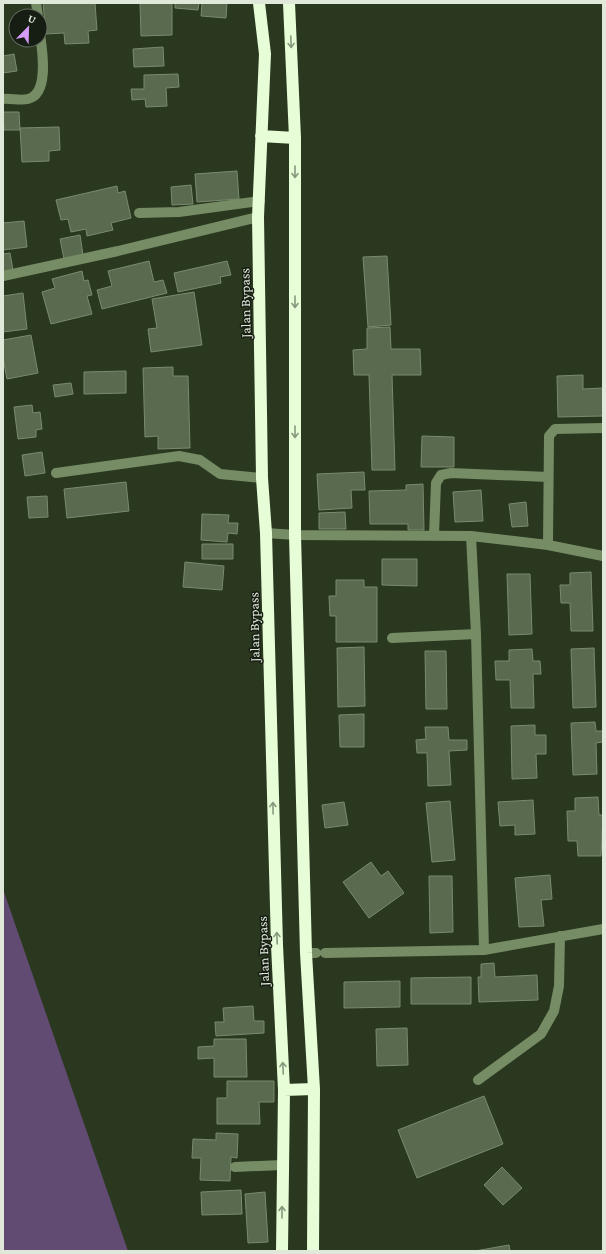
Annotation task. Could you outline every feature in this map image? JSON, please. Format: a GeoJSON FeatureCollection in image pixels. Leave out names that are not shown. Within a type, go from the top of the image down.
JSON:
{"type":"FeatureCollection","features":[{"type":"Feature","properties":{"kind":"highway","name":"Jalan Bypass"},"geometry":{"type":"LineString","coordinates":[[259,3],[265,54],[261,136],[260,201],[258,217],[262,478],[266,533],[277,945],[284,1090],[282,1251]]}},
{"type":"Feature","properties":{"kind":"highway"},"geometry":{"type":"LineString","coordinates":[[289,3],[295,138],[295,535],[316,953],[313,1251]]}},
{"type":"Feature","properties":{"kind":"highway"},"geometry":{"type":"LineString","coordinates":[[261,136],[295,138]]}},
{"type":"Feature","properties":{"kind":"highway"},"geometry":{"type":"LineString","coordinates":[[284,1090],[314,1089]]}},
{"type":"Feature","properties":{"kind":"street"},"geometry":{"type":"LineString","coordinates":[[3,99],[26,100],[33,97],[39,89],[44,68],[42,48]]}},
{"type":"Feature","properties":{"kind":"street"},"geometry":{"type":"LineString","coordinates":[[138,213],[179,212],[260,201]]}},
{"type":"Feature","properties":{"kind":"street"},"geometry":{"type":"LineString","coordinates":[[3,276],[118,252],[258,217]]}},
{"type":"Feature","properties":{"kind":"street"},"geometry":{"type":"LineString","coordinates":[[548,545],[549,436],[555,429],[603,428]]}},
{"type":"Feature","properties":{"kind":"street"},"geometry":{"type":"LineString","coordinates":[[56,473],[179,456],[200,460],[220,474],[262,478]]}},
{"type":"Feature","properties":{"kind":"street"},"geometry":{"type":"LineString","coordinates":[[434,535],[436,483],[441,475],[451,473],[548,477]]}},
{"type":"Feature","properties":{"kind":"street"},"geometry":{"type":"LineString","coordinates":[[266,533],[295,535],[471,536],[548,545],[603,556]]}},
{"type":"Feature","properties":{"kind":"street"},"geometry":{"type":"LineString","coordinates":[[471,536],[476,634],[484,950]]}},
{"type":"Feature","properties":{"kind":"street"},"geometry":{"type":"LineString","coordinates":[[392,638],[476,634]]}},
{"type":"Feature","properties":{"kind":"street"},"geometry":{"type":"LineString","coordinates":[[316,953],[484,950],[603,928]]}},
{"type":"Feature","properties":{"kind":"street"},"geometry":{"type":"LineString","coordinates":[[478,1080],[541,1034],[554,1010],[558,992],[560,936]]}},
{"type":"Feature","properties":{"kind":"street"},"geometry":{"type":"LineString","coordinates":[[235,1167],[282,1165]]}},
{"type":"Feature","properties":{"kind":"shaded area"},"geometry":{"type":"Polygon","coordinates":[[[3,889],[128,1251],[3,1251],[3,889]]]}},
{"type":"Feature","properties":{"kind":"building"},"geometry":{"type":"Polygon","coordinates":[[[43,3],[95,3],[97,30],[88,31],[89,43],[65,44],[64,33],[48,34],[48,8],[43,8],[43,3]]]}},
{"type":"Feature","properties":{"kind":"building"},"geometry":{"type":"Polygon","coordinates":[[[140,3],[172,3],[172,35],[141,36],[140,3]]]}},
{"type":"Feature","properties":{"kind":"building"},"geometry":{"type":"Polygon","coordinates":[[[175,3],[199,3],[198,10],[175,8],[175,3]]]}},
{"type":"Feature","properties":{"kind":"building"},"geometry":{"type":"Polygon","coordinates":[[[202,3],[227,3],[226,18],[201,16],[202,3]]]}},
{"type":"Feature","properties":{"kind":"building"},"geometry":{"type":"Polygon","coordinates":[[[163,47],[164,66],[134,67],[133,49],[163,47]]]}},
{"type":"Feature","properties":{"kind":"building"},"geometry":{"type":"Polygon","coordinates":[[[14,54],[17,71],[3,73],[3,56],[14,54]]]}},
{"type":"Feature","properties":{"kind":"building"},"geometry":{"type":"Polygon","coordinates":[[[178,74],[179,87],[166,88],[167,106],[146,107],[145,99],[132,100],[131,89],[144,89],[144,75],[178,74]]]}},
{"type":"Feature","properties":{"kind":"building"},"geometry":{"type":"Polygon","coordinates":[[[3,112],[19,112],[20,130],[4,130],[3,112]]]}},
{"type":"Feature","properties":{"kind":"building"},"geometry":{"type":"Polygon","coordinates":[[[59,127],[60,150],[49,151],[49,161],[22,162],[20,128],[59,127]]]}},
{"type":"Feature","properties":{"kind":"building"},"geometry":{"type":"Polygon","coordinates":[[[237,171],[239,199],[197,202],[195,174],[237,171]]]}},
{"type":"Feature","properties":{"kind":"building"},"geometry":{"type":"Polygon","coordinates":[[[191,185],[193,204],[172,205],[171,187],[191,185]]]}},
{"type":"Feature","properties":{"kind":"building"},"geometry":{"type":"Polygon","coordinates":[[[117,186],[118,193],[125,191],[131,218],[111,223],[113,230],[87,236],[86,229],[71,232],[68,219],[61,220],[56,200],[117,186]]]}},
{"type":"Feature","properties":{"kind":"building"},"geometry":{"type":"Polygon","coordinates":[[[24,221],[27,247],[3,250],[3,223],[24,221]]]}},
{"type":"Feature","properties":{"kind":"building"},"geometry":{"type":"Polygon","coordinates":[[[80,235],[83,255],[64,259],[60,239],[80,235]]]}},
{"type":"Feature","properties":{"kind":"building"},"geometry":{"type":"Polygon","coordinates":[[[10,253],[13,270],[3,272],[3,254],[10,253]]]}},
{"type":"Feature","properties":{"kind":"building"},"geometry":{"type":"Polygon","coordinates":[[[387,256],[391,325],[368,327],[363,257],[387,256]]]}},
{"type":"Feature","properties":{"kind":"building"},"geometry":{"type":"Polygon","coordinates":[[[149,261],[154,282],[163,280],[167,293],[102,309],[97,290],[112,286],[108,271],[149,261]]]}},
{"type":"Feature","properties":{"kind":"building"},"geometry":{"type":"Polygon","coordinates":[[[227,261],[231,275],[220,277],[221,283],[178,292],[174,273],[227,261]]]}},
{"type":"Feature","properties":{"kind":"building"},"geometry":{"type":"Polygon","coordinates":[[[82,271],[84,281],[88,280],[92,295],[87,296],[92,314],[51,324],[42,292],[55,288],[52,279],[82,271]]]}},
{"type":"Feature","properties":{"kind":"building"},"geometry":{"type":"Polygon","coordinates":[[[194,292],[202,345],[151,352],[148,329],[157,328],[152,299],[194,292]]]}},
{"type":"Feature","properties":{"kind":"building"},"geometry":{"type":"Polygon","coordinates":[[[23,293],[27,329],[3,332],[3,296],[23,293]]]}},
{"type":"Feature","properties":{"kind":"building"},"geometry":{"type":"Polygon","coordinates":[[[390,327],[391,349],[420,349],[421,375],[392,375],[395,470],[372,470],[369,375],[354,375],[353,350],[367,349],[367,328],[390,327]]]}},
{"type":"Feature","properties":{"kind":"building"},"geometry":{"type":"Polygon","coordinates":[[[31,335],[38,373],[7,379],[3,358],[3,340],[31,335]]]}},
{"type":"Feature","properties":{"kind":"building"},"geometry":{"type":"Polygon","coordinates":[[[173,367],[173,376],[188,376],[190,448],[158,449],[158,436],[145,437],[143,368],[173,367]]]}},
{"type":"Feature","properties":{"kind":"building"},"geometry":{"type":"Polygon","coordinates":[[[126,371],[126,393],[84,394],[84,372],[126,371]]]}},
{"type":"Feature","properties":{"kind":"building"},"geometry":{"type":"Polygon","coordinates":[[[583,375],[583,389],[603,388],[603,416],[558,417],[557,376],[583,375]]]}},
{"type":"Feature","properties":{"kind":"building"},"geometry":{"type":"Polygon","coordinates":[[[71,383],[73,394],[55,397],[53,385],[71,383]]]}},
{"type":"Feature","properties":{"kind":"building"},"geometry":{"type":"Polygon","coordinates":[[[32,405],[33,413],[40,412],[42,429],[36,430],[36,437],[18,439],[14,407],[32,405]]]}},
{"type":"Feature","properties":{"kind":"building"},"geometry":{"type":"Polygon","coordinates":[[[422,436],[454,437],[454,467],[421,467],[422,436]]]}},
{"type":"Feature","properties":{"kind":"building"},"geometry":{"type":"Polygon","coordinates":[[[42,452],[45,473],[25,476],[22,455],[42,452]]]}},
{"type":"Feature","properties":{"kind":"building"},"geometry":{"type":"Polygon","coordinates":[[[364,472],[365,490],[351,490],[352,508],[319,510],[317,474],[364,472]]]}},
{"type":"Feature","properties":{"kind":"building"},"geometry":{"type":"Polygon","coordinates":[[[126,482],[129,511],[67,518],[64,489],[126,482]]]}},
{"type":"Feature","properties":{"kind":"building"},"geometry":{"type":"Polygon","coordinates":[[[423,484],[424,530],[408,530],[408,524],[370,524],[369,491],[406,490],[406,485],[423,484]]]}},
{"type":"Feature","properties":{"kind":"building"},"geometry":{"type":"Polygon","coordinates":[[[481,490],[483,521],[455,522],[453,492],[481,490]]]}},
{"type":"Feature","properties":{"kind":"building"},"geometry":{"type":"Polygon","coordinates":[[[47,496],[48,517],[29,518],[27,497],[47,496]]]}},
{"type":"Feature","properties":{"kind":"building"},"geometry":{"type":"Polygon","coordinates":[[[526,502],[528,526],[512,527],[509,504],[526,502]]]}},
{"type":"Feature","properties":{"kind":"building"},"geometry":{"type":"Polygon","coordinates":[[[345,512],[346,529],[319,529],[319,513],[345,512]]]}},
{"type":"Feature","properties":{"kind":"building"},"geometry":{"type":"Polygon","coordinates":[[[202,514],[229,515],[228,523],[238,523],[237,534],[228,533],[227,542],[201,540],[202,514]]]}},
{"type":"Feature","properties":{"kind":"building"},"geometry":{"type":"Polygon","coordinates":[[[202,544],[233,544],[233,559],[202,559],[202,544]]]}},
{"type":"Feature","properties":{"kind":"building"},"geometry":{"type":"Polygon","coordinates":[[[382,559],[417,559],[417,586],[382,585],[382,559]]]}},
{"type":"Feature","properties":{"kind":"building"},"geometry":{"type":"Polygon","coordinates":[[[185,562],[224,566],[222,590],[183,587],[185,562]]]}},
{"type":"Feature","properties":{"kind":"building"},"geometry":{"type":"Polygon","coordinates":[[[591,572],[593,631],[571,631],[570,603],[561,603],[560,585],[570,585],[570,573],[591,572]]]}},
{"type":"Feature","properties":{"kind":"building"},"geometry":{"type":"Polygon","coordinates":[[[507,574],[530,574],[532,634],[509,635],[507,574]]]}},
{"type":"Feature","properties":{"kind":"building"},"geometry":{"type":"Polygon","coordinates":[[[336,580],[364,580],[364,587],[377,587],[377,642],[336,642],[336,616],[330,616],[329,596],[336,596],[336,580]]]}},
{"type":"Feature","properties":{"kind":"building"},"geometry":{"type":"Polygon","coordinates":[[[364,647],[365,706],[338,707],[337,648],[364,647]]]}},
{"type":"Feature","properties":{"kind":"building"},"geometry":{"type":"Polygon","coordinates":[[[594,648],[596,707],[573,708],[571,649],[594,648]]]}},
{"type":"Feature","properties":{"kind":"building"},"geometry":{"type":"Polygon","coordinates":[[[532,649],[533,661],[540,661],[541,674],[533,674],[534,708],[511,708],[510,680],[496,680],[495,661],[509,661],[509,650],[532,649]]]}},
{"type":"Feature","properties":{"kind":"building"},"geometry":{"type":"Polygon","coordinates":[[[425,651],[446,651],[447,709],[426,709],[425,651]]]}},
{"type":"Feature","properties":{"kind":"building"},"geometry":{"type":"Polygon","coordinates":[[[364,714],[364,747],[340,747],[339,715],[364,714]]]}},
{"type":"Feature","properties":{"kind":"building"},"geometry":{"type":"Polygon","coordinates":[[[595,722],[596,731],[603,731],[603,742],[596,743],[597,774],[573,775],[571,723],[595,722]]]}},
{"type":"Feature","properties":{"kind":"building"},"geometry":{"type":"Polygon","coordinates":[[[535,725],[535,735],[546,735],[546,754],[536,754],[537,778],[512,779],[511,726],[535,725]]]}},
{"type":"Feature","properties":{"kind":"building"},"geometry":{"type":"Polygon","coordinates":[[[425,727],[448,727],[449,740],[467,740],[467,750],[449,751],[451,785],[428,786],[427,753],[417,753],[416,740],[426,739],[425,727]]]}},
{"type":"Feature","properties":{"kind":"building"},"geometry":{"type":"Polygon","coordinates":[[[598,797],[599,815],[603,815],[601,856],[578,856],[577,841],[568,841],[567,811],[575,811],[575,798],[598,797]]]}},
{"type":"Feature","properties":{"kind":"building"},"geometry":{"type":"Polygon","coordinates":[[[533,800],[535,834],[515,835],[515,825],[500,826],[498,802],[533,800]]]}},
{"type":"Feature","properties":{"kind":"building"},"geometry":{"type":"Polygon","coordinates":[[[450,801],[455,860],[432,862],[426,803],[450,801]]]}},
{"type":"Feature","properties":{"kind":"building"},"geometry":{"type":"Polygon","coordinates":[[[344,802],[348,825],[325,828],[322,805],[344,802]]]}},
{"type":"Feature","properties":{"kind":"building"},"geometry":{"type":"Polygon","coordinates":[[[371,862],[381,876],[388,871],[404,893],[369,918],[343,882],[371,862]]]}},
{"type":"Feature","properties":{"kind":"building"},"geometry":{"type":"Polygon","coordinates":[[[550,875],[552,899],[541,900],[544,926],[519,927],[515,878],[550,875]]]}},
{"type":"Feature","properties":{"kind":"building"},"geometry":{"type":"Polygon","coordinates":[[[429,876],[452,876],[453,932],[430,933],[429,876]]]}},
{"type":"Feature","properties":{"kind":"building"},"geometry":{"type":"Polygon","coordinates":[[[494,963],[495,977],[537,975],[538,1000],[479,1002],[478,977],[481,977],[481,964],[494,963]]]}},
{"type":"Feature","properties":{"kind":"building"},"geometry":{"type":"Polygon","coordinates":[[[471,977],[471,1004],[411,1004],[411,978],[471,977]]]}},
{"type":"Feature","properties":{"kind":"building"},"geometry":{"type":"Polygon","coordinates":[[[400,981],[400,1007],[344,1008],[344,982],[400,981]]]}},
{"type":"Feature","properties":{"kind":"building"},"geometry":{"type":"Polygon","coordinates":[[[253,1006],[254,1021],[264,1021],[264,1033],[216,1036],[215,1022],[224,1022],[223,1008],[253,1006]]]}},
{"type":"Feature","properties":{"kind":"building"},"geometry":{"type":"Polygon","coordinates":[[[407,1028],[408,1065],[377,1066],[376,1029],[407,1028]]]}},
{"type":"Feature","properties":{"kind":"building"},"geometry":{"type":"Polygon","coordinates":[[[214,1039],[246,1039],[247,1077],[214,1077],[214,1058],[198,1059],[198,1047],[214,1046],[214,1039]]]}},
{"type":"Feature","properties":{"kind":"building"},"geometry":{"type":"Polygon","coordinates":[[[227,1081],[274,1081],[274,1102],[259,1102],[260,1124],[217,1124],[217,1098],[227,1098],[227,1081]]]}},
{"type":"Feature","properties":{"kind":"building"},"geometry":{"type":"Polygon","coordinates":[[[484,1096],[503,1144],[417,1178],[398,1130],[484,1096]]]}},
{"type":"Feature","properties":{"kind":"building"},"geometry":{"type":"Polygon","coordinates":[[[216,1133],[238,1134],[237,1158],[231,1157],[230,1181],[200,1180],[201,1158],[192,1158],[193,1139],[216,1140],[216,1133]]]}},
{"type":"Feature","properties":{"kind":"building"},"geometry":{"type":"Polygon","coordinates":[[[502,1167],[522,1188],[503,1205],[484,1185],[502,1167]]]}},
{"type":"Feature","properties":{"kind":"building"},"geometry":{"type":"Polygon","coordinates":[[[241,1190],[242,1214],[202,1215],[201,1192],[241,1190]]]}},
{"type":"Feature","properties":{"kind":"building"},"geometry":{"type":"Polygon","coordinates":[[[265,1192],[268,1242],[248,1243],[245,1194],[265,1192]]]}},
{"type":"Feature","properties":{"kind":"building"},"geometry":{"type":"Polygon","coordinates":[[[509,1245],[510,1251],[475,1251],[509,1245]]]}}]}
